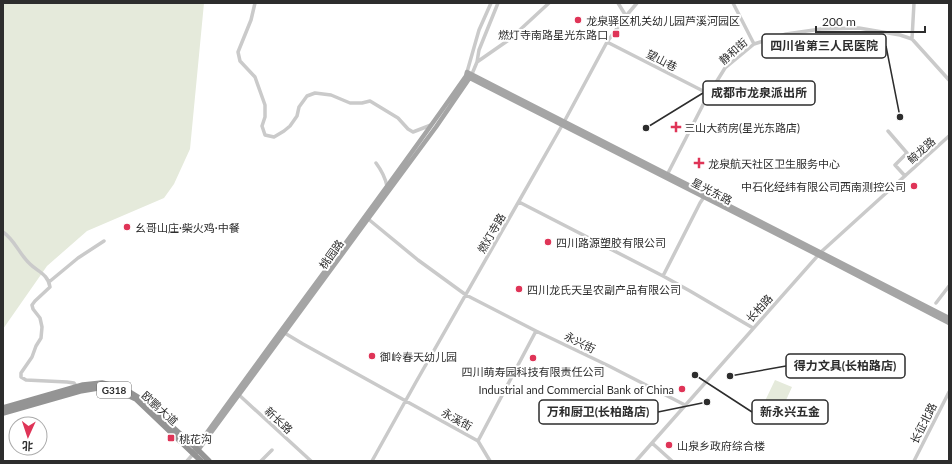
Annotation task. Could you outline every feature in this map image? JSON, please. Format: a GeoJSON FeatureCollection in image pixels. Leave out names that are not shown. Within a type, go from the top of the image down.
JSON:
{"type":"FeatureCollection","features":[{"type":"Feature","properties":{"kind":"highway","name":"G318"},"geometry":{"type":"LineString","coordinates":[[3,408],[77,387],[102,383],[119,387],[135,394],[195,452]]}},
{"type":"Feature","properties":{"kind":"highway","name":"欧鹏大道"},"geometry":{"type":"LineString","coordinates":[[3,413],[80,391],[98,388],[108,389],[120,392],[136,399],[195,452],[209,461]]}},
{"type":"Feature","properties":{"kind":"highway","name":"欧鹏大道"},"geometry":{"type":"LineString","coordinates":[[195,452],[201,461]]}},
{"type":"Feature","properties":{"kind":"main road"},"geometry":{"type":"LineString","coordinates":[[366,218],[387,186],[469,75]]}},
{"type":"Feature","properties":{"kind":"main road","name":"星光东路"},"geometry":{"type":"LineString","coordinates":[[469,75],[949,318]]}},
{"type":"Feature","properties":{"kind":"main road","name":"桃园路"},"geometry":{"type":"LineString","coordinates":[[195,452],[366,218],[436,127],[469,75]]}},
{"type":"Feature","properties":{"kind":"main road","name":"星光东路"},"geometry":{"type":"LineString","coordinates":[[667,176],[704,197],[819,253],[949,323]]}},
{"type":"Feature","properties":{"kind":"street"},"geometry":{"type":"LineString","coordinates":[[255,3],[251,20],[238,52],[240,60],[255,77],[265,104],[265,117],[262,126],[265,135],[274,137],[290,126],[299,107],[307,96],[315,93],[331,95],[350,102],[362,103],[370,101],[398,118],[408,129],[413,132],[432,124]]}},
{"type":"Feature","properties":{"kind":"street"},"geometry":{"type":"LineString","coordinates":[[469,75],[479,30],[492,3]]}},
{"type":"Feature","properties":{"kind":"street","name":"桃园路"},"geometry":{"type":"LineString","coordinates":[[469,75],[477,62],[479,50],[498,3]]}},
{"type":"Feature","properties":{"kind":"street"},"geometry":{"type":"LineString","coordinates":[[477,62],[510,39],[549,3]]}},
{"type":"Feature","properties":{"kind":"street"},"geometry":{"type":"LineString","coordinates":[[618,3],[626,16]]}},
{"type":"Feature","properties":{"kind":"street","name":"燃灯寺路"},"geometry":{"type":"LineString","coordinates":[[372,461],[519,202],[607,42],[626,16],[638,3]]}},
{"type":"Feature","properties":{"kind":"street"},"geometry":{"type":"LineString","coordinates":[[733,3],[754,44]]}},
{"type":"Feature","properties":{"kind":"street"},"geometry":{"type":"LineString","coordinates":[[914,3],[912,38],[949,80]]}},
{"type":"Feature","properties":{"kind":"street","name":"静和街"},"geometry":{"type":"LineString","coordinates":[[667,176],[724,68],[754,44],[786,34],[821,29],[859,28],[912,38]]}},
{"type":"Feature","properties":{"kind":"street","name":"望山巷"},"geometry":{"type":"LineString","coordinates":[[607,42],[709,94]]}},
{"type":"Feature","properties":{"kind":"street"},"geometry":{"type":"LineString","coordinates":[[888,131],[907,153],[896,165],[905,176]]}},
{"type":"Feature","properties":{"kind":"street","name":"鲸龙路"},"geometry":{"type":"LineString","coordinates":[[905,176],[949,136]]}},
{"type":"Feature","properties":{"kind":"street"},"geometry":{"type":"LineString","coordinates":[[376,163],[382,170],[387,186]]}},
{"type":"Feature","properties":{"kind":"street","name":"长柏路"},"geometry":{"type":"LineString","coordinates":[[636,461],[819,253],[905,176]]}},
{"type":"Feature","properties":{"kind":"street"},"geometry":{"type":"LineString","coordinates":[[663,276],[704,197]]}},
{"type":"Feature","properties":{"kind":"street"},"geometry":{"type":"LineString","coordinates":[[519,202],[663,276],[753,328]]}},
{"type":"Feature","properties":{"kind":"street","name":"永兴街"},"geometry":{"type":"LineString","coordinates":[[366,218],[418,260],[466,295],[685,405]]}},
{"type":"Feature","properties":{"kind":"street"},"geometry":{"type":"LineString","coordinates":[[3,232],[8,235],[29,264],[45,276],[50,287],[32,305],[40,318],[42,327],[41,338],[32,357],[21,373],[21,377],[26,380],[74,383],[77,387]]}},
{"type":"Feature","properties":{"kind":"street"},"geometry":{"type":"LineString","coordinates":[[49,282],[78,258],[104,241]]}},
{"type":"Feature","properties":{"kind":"street"},"geometry":{"type":"LineString","coordinates":[[936,303],[949,286]]}},
{"type":"Feature","properties":{"kind":"street"},"geometry":{"type":"LineString","coordinates":[[478,441],[536,330]]}},
{"type":"Feature","properties":{"kind":"street","name":"永溪街"},"geometry":{"type":"LineString","coordinates":[[283,332],[478,441],[490,461]]}},
{"type":"Feature","properties":{"kind":"street","name":"长征北路"},"geometry":{"type":"LineString","coordinates":[[914,461],[949,392]]}},
{"type":"Feature","properties":{"kind":"street","name":"新长路"},"geometry":{"type":"LineString","coordinates":[[238,393],[311,461]]}},
{"type":"Feature","properties":{"kind":"street"},"geometry":{"type":"LineString","coordinates":[[652,443],[672,461]]}},
{"type":"Feature","properties":{"kind":"street"},"geometry":{"type":"LineString","coordinates":[[261,461],[272,450]]}},
{"type":"Feature","properties":{"kind":"street"},"geometry":{"type":"LineString","coordinates":[[187,461],[195,452]]}},
{"type":"Feature","properties":{"kind":"shaded area"},"geometry":{"type":"Polygon","coordinates":[[[3,3],[204,3],[190,149],[174,184],[164,198],[87,231],[47,266],[3,329],[3,3]]]}},
{"type":"Feature","properties":{"kind":"shaded area"},"geometry":{"type":"Polygon","coordinates":[[[775,380],[792,387],[782,409],[765,401],[775,380]]]}},
{"type":"Feature","properties":{"kind":"place","name":"龙泉驿区机关幼儿园芦溪河园区"},"geometry":{"type":"Point","coordinates":[578,20]}},
{"type":"Feature","properties":{"kind":"place","name":"燃灯寺南路星光东路口"},"geometry":{"type":"Point","coordinates":[616,34]}},
{"type":"Feature","properties":{"kind":"place","name":"四川省第三人民医院"},"geometry":{"type":"Point","coordinates":[900,117]}},
{"type":"Feature","properties":{"kind":"place","name":"三山大药房(星光东路店)"},"geometry":{"type":"Point","coordinates":[676,127]}},
{"type":"Feature","properties":{"kind":"place","name":"成都市龙泉派出所"},"geometry":{"type":"Point","coordinates":[646,128]}},
{"type":"Feature","properties":{"kind":"place","name":"龙泉航天社区卫生服务中心"},"geometry":{"type":"Point","coordinates":[699,163]}},
{"type":"Feature","properties":{"kind":"place","name":"中石化经纬有限公司西南测控公司"},"geometry":{"type":"Point","coordinates":[914,186]}},
{"type":"Feature","properties":{"kind":"place","name":"幺哥山庄·柴火鸡·中餐"},"geometry":{"type":"Point","coordinates":[127,227]}},
{"type":"Feature","properties":{"kind":"place","name":"四川路源塑胶有限公司"},"geometry":{"type":"Point","coordinates":[548,242]}},
{"type":"Feature","properties":{"kind":"place","name":"四川龙氏天呈农副产品有限公司"},"geometry":{"type":"Point","coordinates":[519,289]}},
{"type":"Feature","properties":{"kind":"place","name":"御岭春天幼儿园"},"geometry":{"type":"Point","coordinates":[372,356]}},
{"type":"Feature","properties":{"kind":"place","name":"四川萌寿园科技有限责任公司"},"geometry":{"type":"Point","coordinates":[533,358]}},
{"type":"Feature","properties":{"kind":"place","name":"新永兴五金"},"geometry":{"type":"Point","coordinates":[695,375]}},
{"type":"Feature","properties":{"kind":"place","name":"得力文具(长柏路店)"},"geometry":{"type":"Point","coordinates":[730,376]}},
{"type":"Feature","properties":{"kind":"place","name":"Industrial and Commercial Bank of China"},"geometry":{"type":"Point","coordinates":[682,389]}},
{"type":"Feature","properties":{"kind":"place","name":"万和厨卫(长柏路店)"},"geometry":{"type":"Point","coordinates":[707,402]}},
{"type":"Feature","properties":{"kind":"place","name":"桃花沟"},"geometry":{"type":"Point","coordinates":[171,438]}},
{"type":"Feature","properties":{"kind":"place","name":"山泉乡政府综合楼"},"geometry":{"type":"Point","coordinates":[669,445]}}]}
